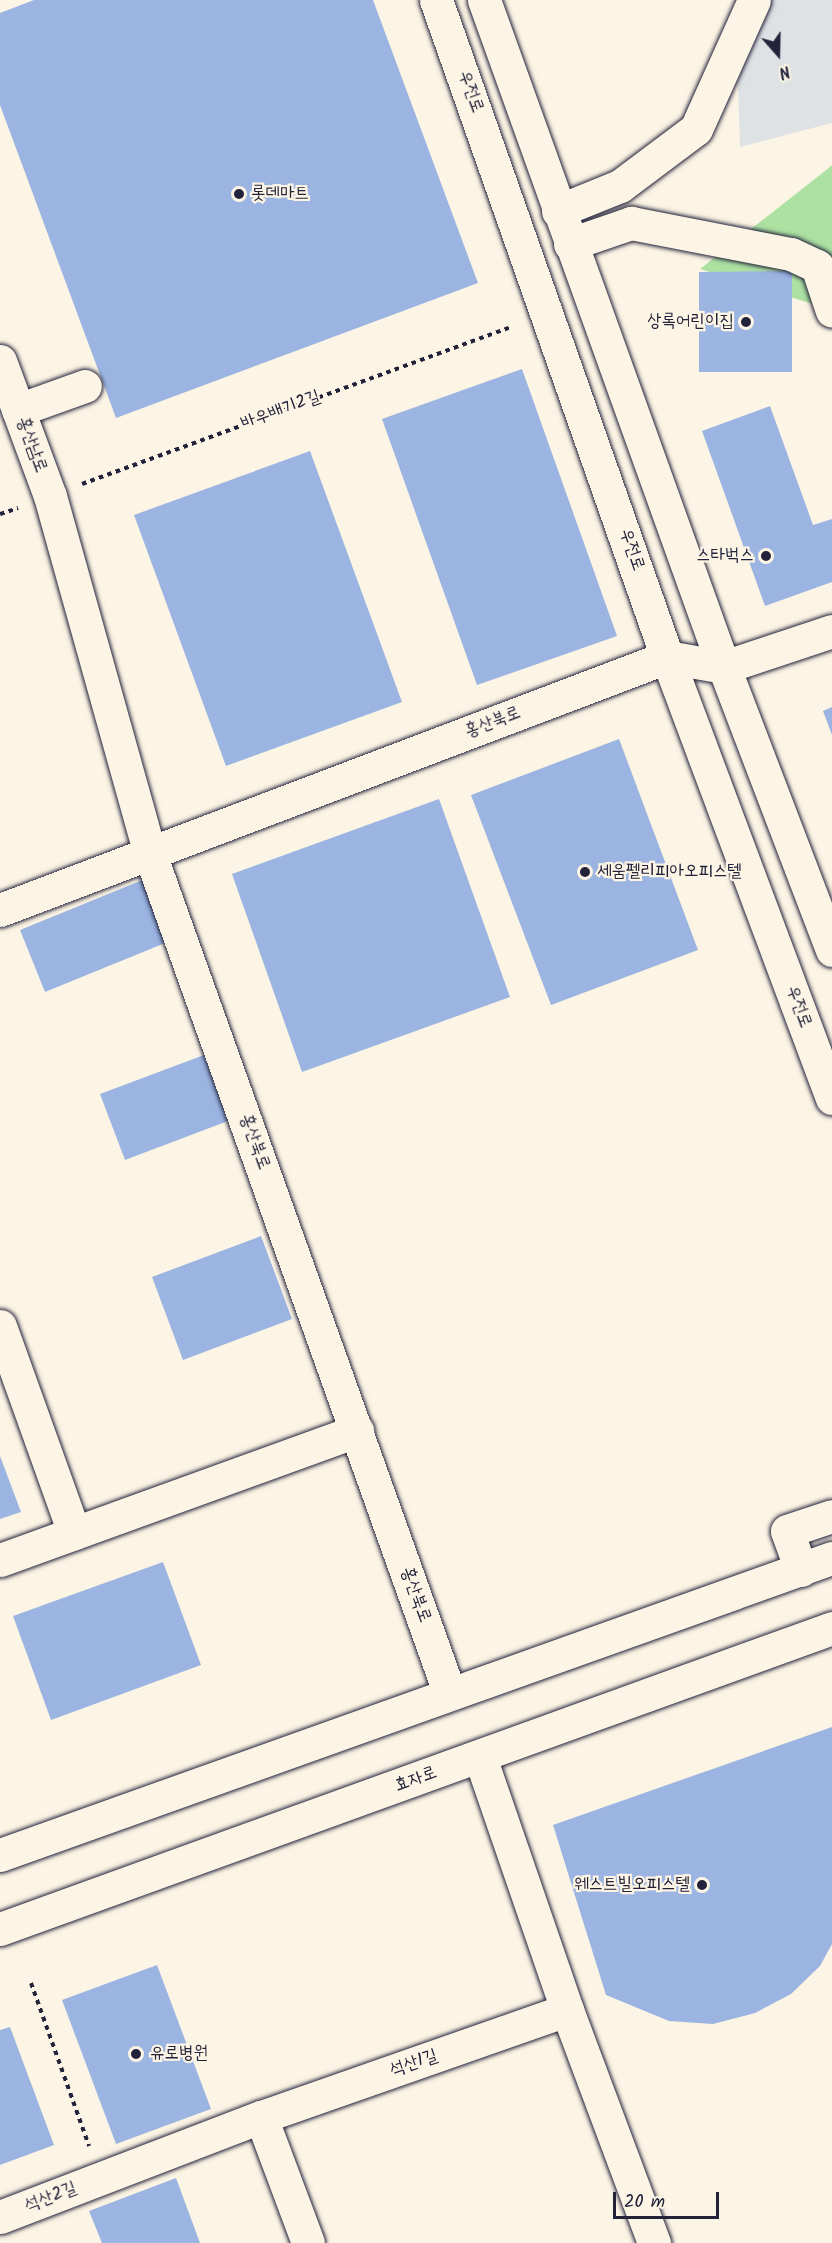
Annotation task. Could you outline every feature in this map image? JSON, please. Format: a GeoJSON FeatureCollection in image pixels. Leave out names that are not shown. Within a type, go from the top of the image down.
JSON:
{"type":"FeatureCollection","features":[{"type":"Feature","properties":{"kind":"street","name":"우전로"},"geometry":{"type":"LineString","coordinates":[[436,0],[667,657],[832,1098]]}},
{"type":"Feature","properties":{"kind":"street"},"geometry":{"type":"LineString","coordinates":[[484,0],[558,211],[724,667],[832,950]]}},
{"type":"Feature","properties":{"kind":"street"},"geometry":{"type":"LineString","coordinates":[[558,211],[620,186],[696,129],[754,0]]}},
{"type":"Feature","properties":{"kind":"street"},"geometry":{"type":"LineString","coordinates":[[570,244],[631,223],[791,254],[817,266],[832,311]]}},
{"type":"Feature","properties":{"kind":"street","name":"홍산남로"},"geometry":{"type":"LineString","coordinates":[[0,361],[50,496]]}},
{"type":"Feature","properties":{"kind":"street"},"geometry":{"type":"LineString","coordinates":[[18,410],[85,386]]}},
{"type":"Feature","properties":{"kind":"street"},"geometry":{"type":"LineString","coordinates":[[50,496],[150,854]]}},
{"type":"Feature","properties":{"kind":"street"},"geometry":{"type":"LineString","coordinates":[[667,657],[724,667],[832,632]]}},
{"type":"Feature","properties":{"kind":"street","name":"홍산북로"},"geometry":{"type":"LineString","coordinates":[[0,910],[667,657]]}},
{"type":"Feature","properties":{"kind":"street","name":"홍산북로"},"geometry":{"type":"LineString","coordinates":[[150,854],[449,1692]]}},
{"type":"Feature","properties":{"kind":"street"},"geometry":{"type":"LineString","coordinates":[[0,1326],[74,1533]]}},
{"type":"Feature","properties":{"kind":"street"},"geometry":{"type":"LineString","coordinates":[[0,1560],[357,1431]]}},
{"type":"Feature","properties":{"kind":"street"},"geometry":{"type":"LineString","coordinates":[[801,1570],[787,1531],[832,1516]]}},
{"type":"Feature","properties":{"kind":"street"},"geometry":{"type":"LineString","coordinates":[[0,1855],[449,1692],[832,1558]]}},
{"type":"Feature","properties":{"kind":"street","name":"효자로"},"geometry":{"type":"LineString","coordinates":[[0,1929],[832,1628]]}},
{"type":"Feature","properties":{"kind":"street"},"geometry":{"type":"LineString","coordinates":[[480,1757],[567,2010],[654,2243]]}},
{"type":"Feature","properties":{"kind":"street","name":"석산1길"},"geometry":{"type":"LineString","coordinates":[[96,2165],[261,2117],[567,2010]]}},
{"type":"Feature","properties":{"kind":"street"},"geometry":{"type":"LineString","coordinates":[[261,2117],[308,2243]]}},
{"type":"Feature","properties":{"kind":"street","name":"석산2길"},"geometry":{"type":"LineString","coordinates":[[0,2217],[96,2165]]}},
{"type":"Feature","properties":{"kind":"path","name":"바우배기2길"},"geometry":{"type":"LineString","coordinates":[[0,514],[512,327]]}},
{"type":"Feature","properties":{"kind":"path"},"geometry":{"type":"LineString","coordinates":[[30,1983],[96,2165]]}},
{"type":"Feature","properties":{"kind":"shaded area"},"geometry":{"type":"Polygon","coordinates":[[[735,0],[832,0],[832,123],[740,147],[735,0]]]}},
{"type":"Feature","properties":{"kind":"green space"},"geometry":{"type":"Polygon","coordinates":[[[832,165],[832,310],[700,269],[825,171],[832,165]]]}},
{"type":"Feature","properties":{"kind":"building","name":"롯데마트"},"geometry":{"type":"Polygon","coordinates":[[[34,0],[373,0],[478,283],[116,418],[0,105],[0,13],[34,0]]]}},
{"type":"Feature","properties":{"kind":"building","name":"상록어린이집"},"geometry":{"type":"Polygon","coordinates":[[[792,271],[792,372],[699,372],[699,272],[792,271]]]}},
{"type":"Feature","properties":{"kind":"building"},"geometry":{"type":"Polygon","coordinates":[[[522,369],[617,636],[477,685],[382,419],[522,369]]]}},
{"type":"Feature","properties":{"kind":"building"},"geometry":{"type":"Polygon","coordinates":[[[770,406],[813,525],[832,519],[832,582],[765,606],[702,431],[770,406]]]}},
{"type":"Feature","properties":{"kind":"building"},"geometry":{"type":"Polygon","coordinates":[[[310,451],[402,702],[226,766],[134,515],[310,451]]]}},
{"type":"Feature","properties":{"kind":"building"},"geometry":{"type":"Polygon","coordinates":[[[832,707],[832,735],[823,711],[832,707]]]}},
{"type":"Feature","properties":{"kind":"building","name":"세움펠리피아오피스텔"},"geometry":{"type":"Polygon","coordinates":[[[619,739],[698,950],[551,1005],[471,795],[619,739]]]}},
{"type":"Feature","properties":{"kind":"building"},"geometry":{"type":"Polygon","coordinates":[[[439,799],[510,997],[302,1072],[232,874],[439,799]]]}},
{"type":"Feature","properties":{"kind":"building"},"geometry":{"type":"Polygon","coordinates":[[[145,879],[170,941],[45,992],[20,930],[145,879]]]}},
{"type":"Feature","properties":{"kind":"building"},"geometry":{"type":"Polygon","coordinates":[[[204,1055],[228,1121],[125,1160],[100,1094],[204,1055]]]}},
{"type":"Feature","properties":{"kind":"building"},"geometry":{"type":"Polygon","coordinates":[[[261,1236],[292,1319],[183,1360],[152,1277],[261,1236]]]}},
{"type":"Feature","properties":{"kind":"building"},"geometry":{"type":"Polygon","coordinates":[[[0,1456],[21,1512],[0,1519],[0,1456]]]}},
{"type":"Feature","properties":{"kind":"building"},"geometry":{"type":"Polygon","coordinates":[[[163,1562],[201,1665],[51,1720],[13,1616],[163,1562]]]}},
{"type":"Feature","properties":{"kind":"building","name":"웨스트빌오피스텔"},"geometry":{"type":"Polygon","coordinates":[[[832,1727],[832,1944],[820,1966],[791,1994],[755,2013],[713,2024],[669,2021],[606,1995],[553,1825],[832,1727]]]}},
{"type":"Feature","properties":{"kind":"building","name":"유로병원"},"geometry":{"type":"Polygon","coordinates":[[[157,1965],[211,2109],[116,2144],[62,2000],[157,1965]]]}},
{"type":"Feature","properties":{"kind":"building"},"geometry":{"type":"Polygon","coordinates":[[[10,2027],[54,2145],[0,2165],[0,2030],[10,2027]]]}},
{"type":"Feature","properties":{"kind":"building"},"geometry":{"type":"Polygon","coordinates":[[[176,2178],[200,2243],[102,2243],[89,2211],[176,2178]]]}},
{"type":"Feature","properties":{"kind":"place","name":"롯데마트"},"geometry":{"type":"Point","coordinates":[239,194]}},
{"type":"Feature","properties":{"kind":"place","name":"상록어린이집"},"geometry":{"type":"Point","coordinates":[746,322]}},
{"type":"Feature","properties":{"kind":"place","name":"스타벅스"},"geometry":{"type":"Point","coordinates":[766,556]}},
{"type":"Feature","properties":{"kind":"place","name":"세움펠리피아오피스텔"},"geometry":{"type":"Point","coordinates":[585,872]}},
{"type":"Feature","properties":{"kind":"place","name":"웨스트빌오피스텔"},"geometry":{"type":"Point","coordinates":[702,1885]}},
{"type":"Feature","properties":{"kind":"place","name":"유로병원"},"geometry":{"type":"Point","coordinates":[136,2054]}}]}
